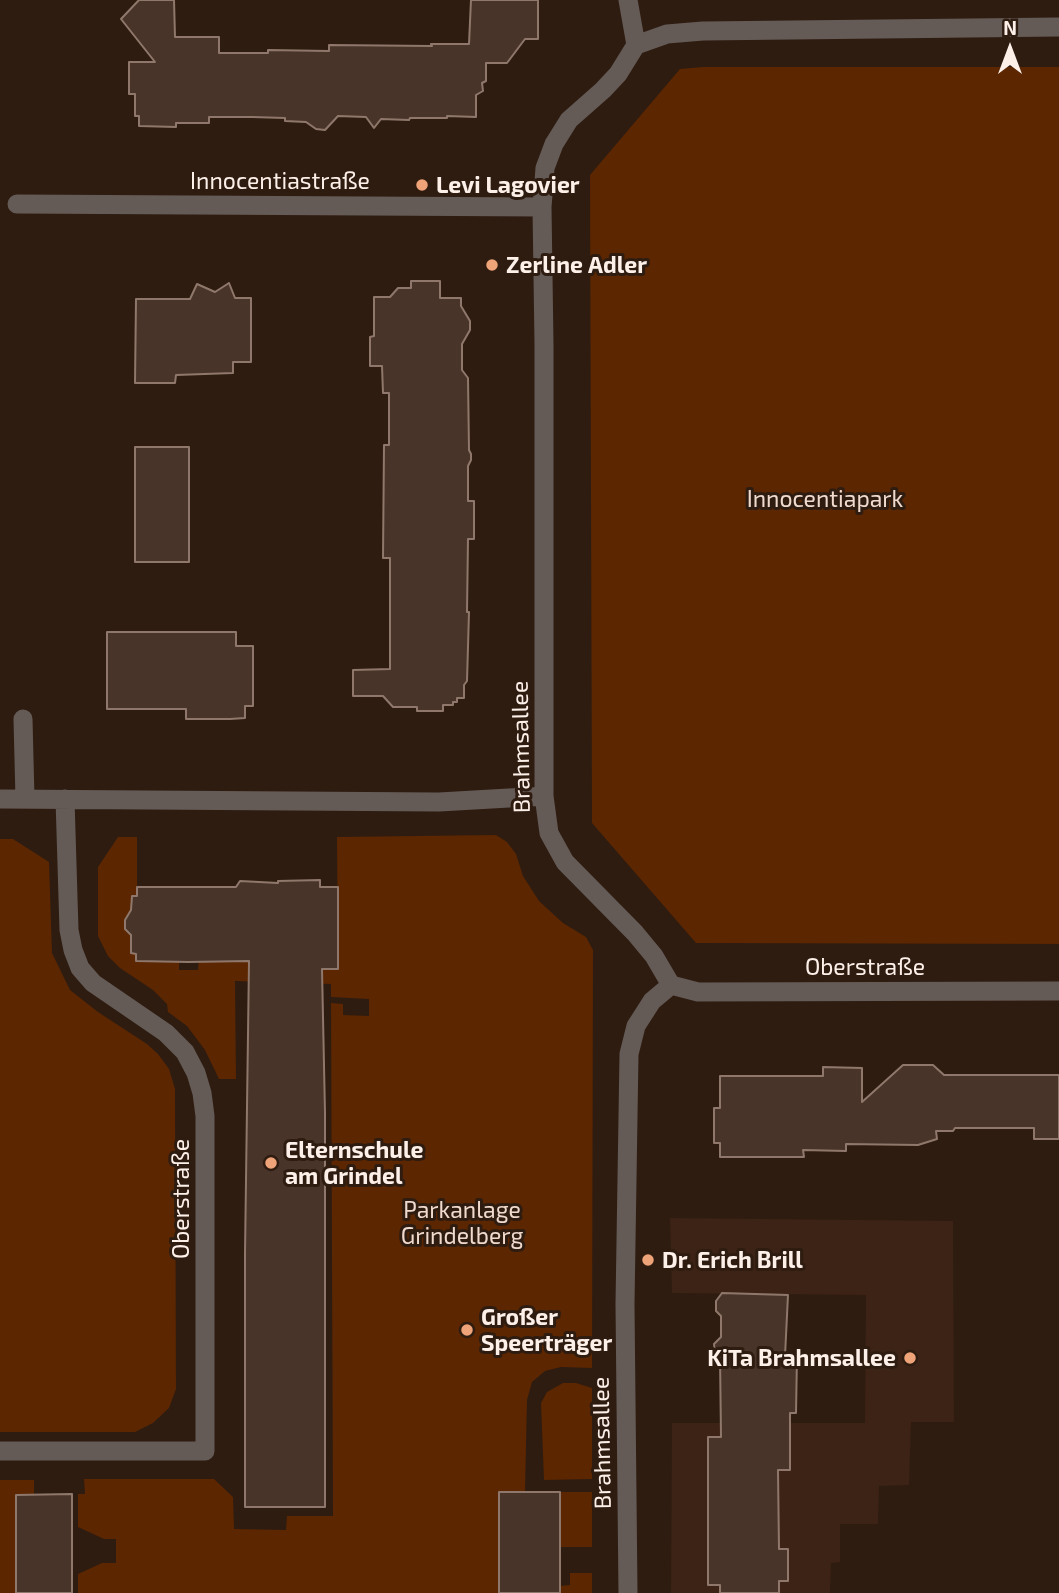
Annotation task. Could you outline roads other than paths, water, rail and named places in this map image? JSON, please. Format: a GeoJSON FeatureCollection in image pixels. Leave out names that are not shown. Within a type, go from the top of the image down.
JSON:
{"type":"FeatureCollection","features":[{"type":"Feature","properties":{"kind":"street"},"geometry":{"type":"LineString","coordinates":[[628,0],[636,45],[667,34],[703,31],[1059,27]]}},
{"type":"Feature","properties":{"kind":"street","name":"Brahmsallee"},"geometry":{"type":"LineString","coordinates":[[628,1593],[625,1304],[629,1054],[636,1026],[652,1001],[671,985],[654,956],[635,933],[565,862],[549,833],[544,796],[542,207],[545,168],[554,144],[569,120],[618,74],[636,45]]}},
{"type":"Feature","properties":{"kind":"street","name":"Innocentiastraße"},"geometry":{"type":"LineString","coordinates":[[18,204],[542,207]]}},
{"type":"Feature","properties":{"kind":"street"},"geometry":{"type":"LineString","coordinates":[[23,719],[25,799]]}},
{"type":"Feature","properties":{"kind":"street"},"geometry":{"type":"LineString","coordinates":[[0,799],[439,802],[544,796]]}},
{"type":"Feature","properties":{"kind":"street","name":"Oberstraße"},"geometry":{"type":"LineString","coordinates":[[0,1451],[205,1451],[205,1116],[202,1093],[196,1073],[185,1052],[166,1033],[93,983],[80,968],[69,930],[65,799]]}},
{"type":"Feature","properties":{"kind":"street","name":"Oberstraße"},"geometry":{"type":"LineString","coordinates":[[671,985],[698,992],[1059,991]]}},
{"type":"Feature","properties":{"kind":"place","name":"Levi Lagovier"},"geometry":{"type":"Point","coordinates":[422,185]}},
{"type":"Feature","properties":{"kind":"place","name":"Zerline Adler"},"geometry":{"type":"Point","coordinates":[492,265]}},
{"type":"Feature","properties":{"kind":"place","name":"Elternschule am Grindel"},"geometry":{"type":"Point","coordinates":[271,1163]}},
{"type":"Feature","properties":{"kind":"place","name":"Dr. Erich Brill"},"geometry":{"type":"Point","coordinates":[648,1260]}},
{"type":"Feature","properties":{"kind":"place","name":"Großer Speerträger"},"geometry":{"type":"Point","coordinates":[467,1330]}},
{"type":"Feature","properties":{"kind":"place","name":"KiTa Brahmsallee"},"geometry":{"type":"Point","coordinates":[910,1358]}},
{"type":"Feature","properties":{"kind":"park label","name":"Innocentiapark"},"geometry":{"type":"Point","coordinates":[825,499]}},
{"type":"Feature","properties":{"kind":"park label","name":"Parkanlage Grindelberg"},"geometry":{"type":"Point","coordinates":[462,1223]}}]}
